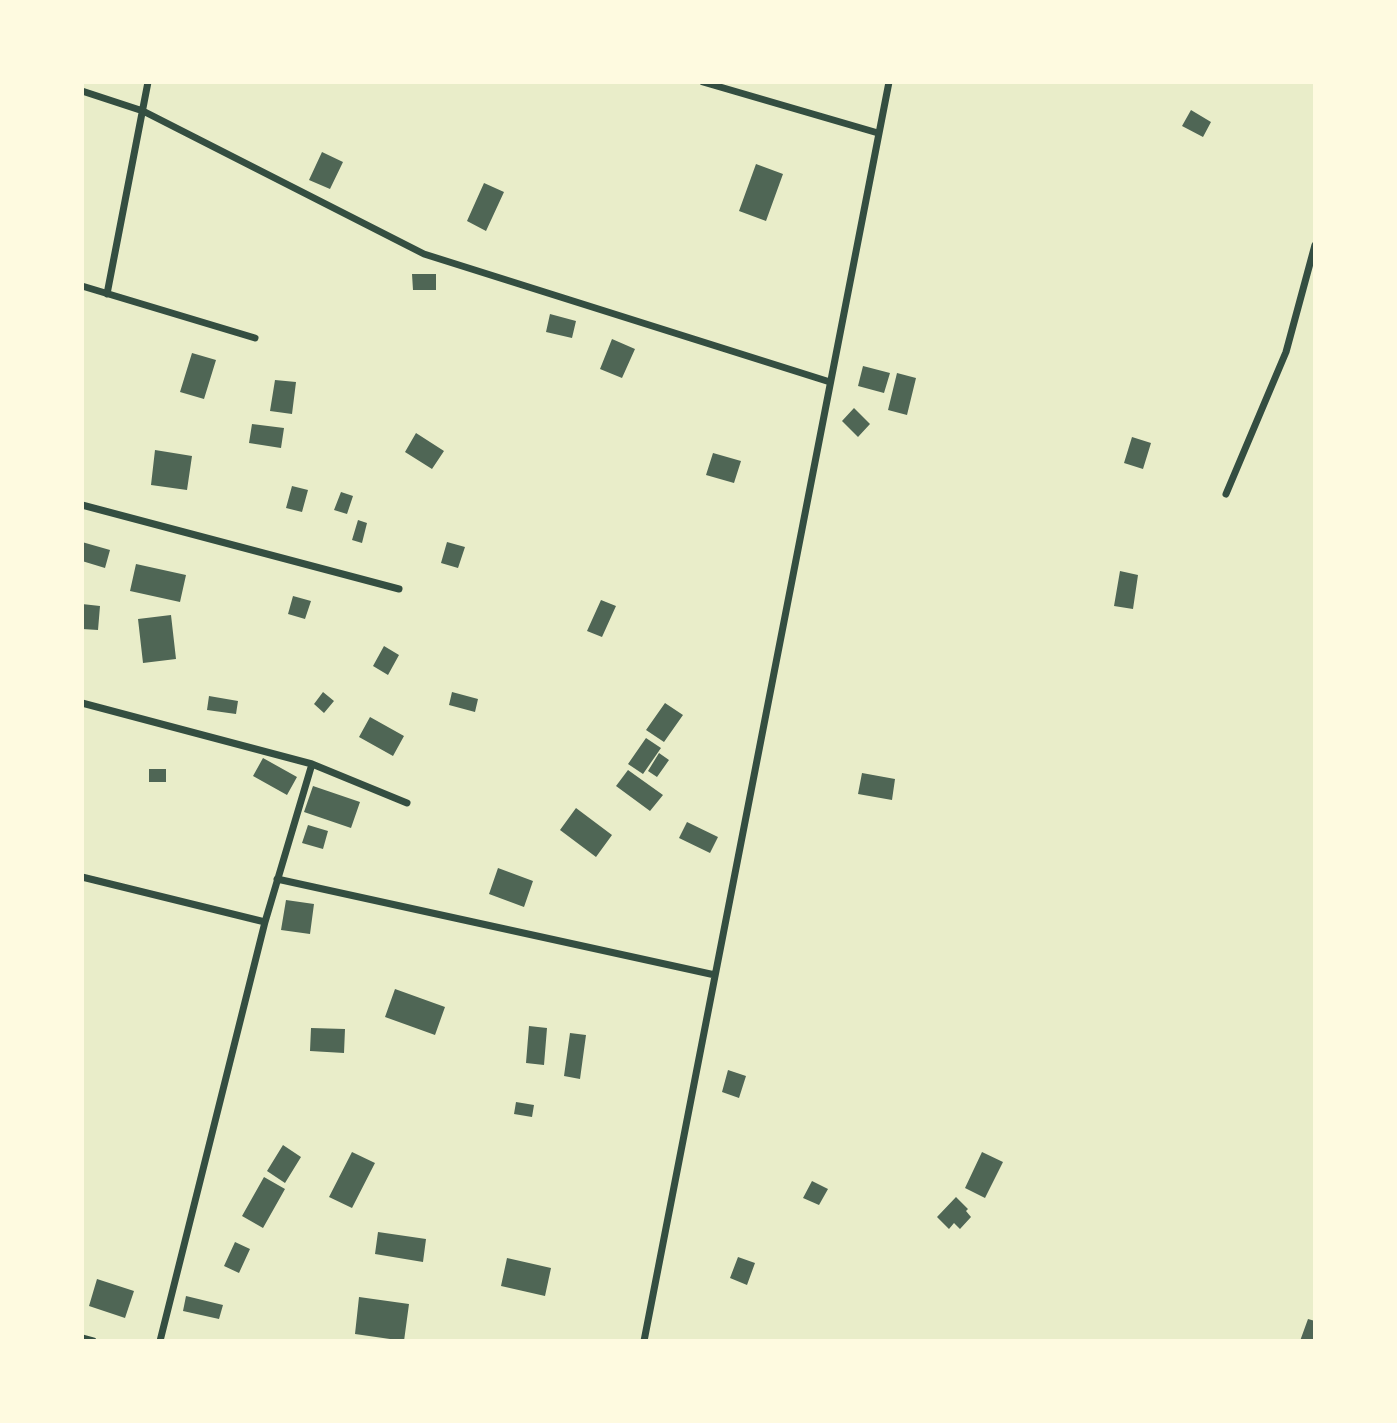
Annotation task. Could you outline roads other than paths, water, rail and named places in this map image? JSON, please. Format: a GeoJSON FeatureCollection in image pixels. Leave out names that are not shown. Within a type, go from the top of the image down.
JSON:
{"type":"FeatureCollection","features":[{"type":"Feature","properties":{"kind":"street"},"geometry":{"type":"LineString","coordinates":[[107,294],[148,82]]}},
{"type":"Feature","properties":{"kind":"street"},"geometry":{"type":"LineString","coordinates":[[703,82],[878,133]]}},
{"type":"Feature","properties":{"kind":"street"},"geometry":{"type":"LineString","coordinates":[[644,1341],[889,82]]}},
{"type":"Feature","properties":{"kind":"street"},"geometry":{"type":"LineString","coordinates":[[82,91],[143,111],[424,254],[830,382]]}},
{"type":"Feature","properties":{"kind":"street"},"geometry":{"type":"LineString","coordinates":[[1226,494],[1286,352],[1315,245]]}},
{"type":"Feature","properties":{"kind":"street"},"geometry":{"type":"LineString","coordinates":[[82,286],[255,338]]}},
{"type":"Feature","properties":{"kind":"street"},"geometry":{"type":"LineString","coordinates":[[82,505],[399,589]]}},
{"type":"Feature","properties":{"kind":"street"},"geometry":{"type":"LineString","coordinates":[[82,703],[312,764],[407,803]]}},
{"type":"Feature","properties":{"kind":"street"},"geometry":{"type":"LineString","coordinates":[[160,1341],[265,922],[312,764]]}},
{"type":"Feature","properties":{"kind":"street"},"geometry":{"type":"LineString","coordinates":[[82,877],[265,922]]}},
{"type":"Feature","properties":{"kind":"street"},"geometry":{"type":"LineString","coordinates":[[277,879],[715,975]]}},
{"type":"Feature","properties":{"kind":"street"},"geometry":{"type":"LineString","coordinates":[[82,1338],[93,1341]]}}]}
